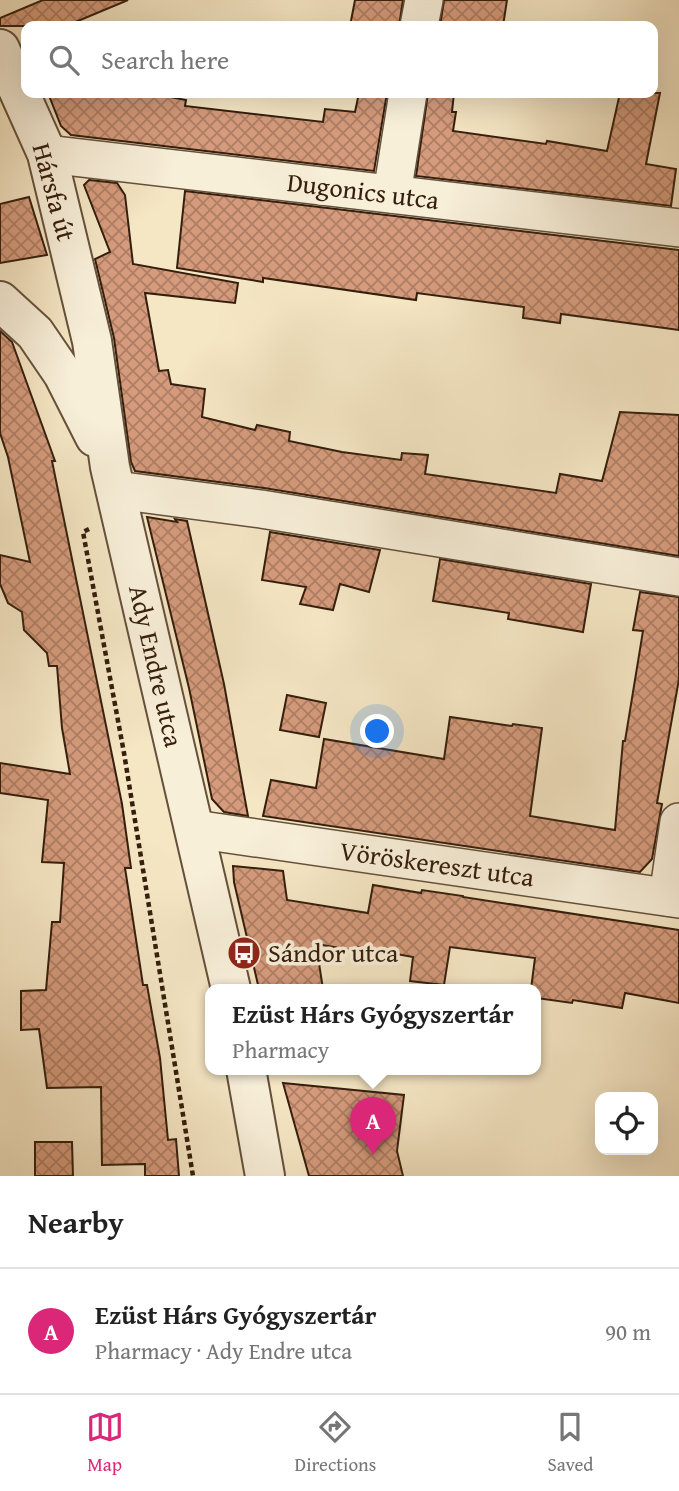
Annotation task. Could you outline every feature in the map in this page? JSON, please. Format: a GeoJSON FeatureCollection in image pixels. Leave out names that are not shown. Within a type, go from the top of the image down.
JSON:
{"type":"FeatureCollection","features":[{"type":"Feature","properties":{"kind":"street"},"geometry":{"type":"LineString","coordinates":[[420,21],[424,0]]}},
{"type":"Feature","properties":{"kind":"street","name":"Hársfa út"},"geometry":{"type":"LineString","coordinates":[[0,49],[21,96]]}},
{"type":"Feature","properties":{"kind":"street","name":"Hársfa út"},"geometry":{"type":"LineString","coordinates":[[22,98],[47,154],[92,341]]}},
{"type":"Feature","properties":{"kind":"street"},"geometry":{"type":"LineString","coordinates":[[392,194],[407,98]]}},
{"type":"Feature","properties":{"kind":"street","name":"Dugonics utca"},"geometry":{"type":"LineString","coordinates":[[47,154],[679,228]]}},
{"type":"Feature","properties":{"kind":"street"},"geometry":{"type":"LineString","coordinates":[[0,301],[35,333],[63,374],[116,490],[261,509],[679,577]]}},
{"type":"Feature","properties":{"kind":"street","name":"Ady Endre utca"},"geometry":{"type":"LineString","coordinates":[[92,341],[116,490],[230,984]]}},
{"type":"Feature","properties":{"kind":"street"},"geometry":{"type":"LineString","coordinates":[[673,898],[679,822]]}},
{"type":"Feature","properties":{"kind":"street","name":"Vöröskereszt utca"},"geometry":{"type":"LineString","coordinates":[[194,829],[673,898]]}},
{"type":"Feature","properties":{"kind":"street"},"geometry":{"type":"LineString","coordinates":[[247,1075],[265,1176]]}},
{"type":"Feature","properties":{"kind":"path"},"geometry":{"type":"LineString","coordinates":[[116,490],[83,531],[126,767],[193,1176]]}},
{"type":"Feature","properties":{"kind":"building"},"geometry":{"type":"Polygon","coordinates":[[[43,0],[128,0],[78,21],[21,21],[21,26],[0,26],[0,18],[43,0]]]}},
{"type":"Feature","properties":{"kind":"building"},"geometry":{"type":"Polygon","coordinates":[[[355,0],[403,0],[400,21],[351,21],[355,0]]]}},
{"type":"Feature","properties":{"kind":"building"},"geometry":{"type":"Polygon","coordinates":[[[444,0],[507,0],[504,21],[441,21],[444,0]]]}},
{"type":"Feature","properties":{"kind":"building"},"geometry":{"type":"Polygon","coordinates":[[[660,93],[646,164],[676,169],[671,206],[416,176],[427,98],[453,98],[452,112],[456,112],[453,131],[546,144],[547,141],[607,151],[619,98],[658,98],[660,93]]]}},
{"type":"Feature","properties":{"kind":"building"},"geometry":{"type":"Polygon","coordinates":[[[50,98],[176,98],[186,100],[185,106],[323,122],[325,109],[355,112],[358,98],[386,98],[374,171],[71,135],[61,126],[50,98]]]}},
{"type":"Feature","properties":{"kind":"building"},"geometry":{"type":"Polygon","coordinates":[[[89,180],[117,183],[125,195],[133,264],[238,283],[235,303],[145,293],[159,371],[168,370],[171,384],[205,389],[202,417],[255,430],[257,425],[290,432],[289,441],[342,452],[401,460],[402,453],[428,455],[425,474],[556,493],[560,474],[602,481],[620,412],[679,415],[679,556],[264,488],[135,471],[131,462],[114,338],[95,259],[110,252],[84,185],[89,180]]]}},
{"type":"Feature","properties":{"kind":"building"},"geometry":{"type":"Polygon","coordinates":[[[185,191],[679,250],[679,330],[561,314],[560,323],[523,318],[524,307],[417,293],[416,300],[263,278],[263,282],[177,268],[185,191]]]}},
{"type":"Feature","properties":{"kind":"building"},"geometry":{"type":"Polygon","coordinates":[[[29,197],[47,255],[0,263],[0,204],[29,197]]]}},
{"type":"Feature","properties":{"kind":"building"},"geometry":{"type":"Polygon","coordinates":[[[0,331],[12,342],[55,461],[52,461],[122,804],[131,868],[125,868],[143,985],[147,985],[160,1058],[168,1140],[176,1139],[179,1176],[145,1176],[145,1164],[102,1165],[101,1087],[47,1088],[39,1029],[21,1030],[21,991],[46,990],[52,922],[60,922],[64,863],[42,862],[48,800],[0,793],[0,763],[70,774],[62,728],[57,666],[49,666],[47,653],[24,630],[22,612],[8,603],[0,584],[0,555],[30,562],[8,457],[0,433],[0,331]]]}},
{"type":"Feature","properties":{"kind":"building"},"geometry":{"type":"Polygon","coordinates":[[[147,517],[187,521],[224,684],[248,816],[224,812],[212,799],[189,688],[147,517]]]}},
{"type":"Feature","properties":{"kind":"building"},"geometry":{"type":"Polygon","coordinates":[[[270,532],[380,550],[369,592],[340,584],[333,610],[300,604],[306,587],[262,580],[270,532]]]}},
{"type":"Feature","properties":{"kind":"building"},"geometry":{"type":"Polygon","coordinates":[[[440,559],[591,584],[583,632],[508,619],[509,613],[433,601],[440,559]]]}},
{"type":"Feature","properties":{"kind":"building"},"geometry":{"type":"Polygon","coordinates":[[[640,592],[679,597],[679,679],[657,803],[662,804],[652,859],[640,872],[263,816],[271,780],[316,788],[324,739],[444,759],[450,717],[542,728],[530,816],[615,830],[623,741],[643,631],[633,630],[640,592]]]}},
{"type":"Feature","properties":{"kind":"building"},"geometry":{"type":"Polygon","coordinates":[[[287,695],[326,703],[319,737],[280,730],[287,695]]]}},
{"type":"Feature","properties":{"kind":"building"},"geometry":{"type":"Polygon","coordinates":[[[233,866],[283,871],[287,900],[368,913],[373,885],[421,893],[422,890],[463,896],[679,930],[679,1003],[625,993],[622,1008],[573,1000],[572,1003],[541,999],[541,984],[532,984],[535,958],[450,947],[444,984],[410,981],[413,957],[358,947],[358,951],[316,944],[322,984],[258,984],[234,882],[233,866]]]}},
{"type":"Feature","properties":{"kind":"building"},"geometry":{"type":"Polygon","coordinates":[[[283,1083],[404,1095],[397,1151],[403,1176],[309,1176],[283,1083]]]}},
{"type":"Feature","properties":{"kind":"building"},"geometry":{"type":"Polygon","coordinates":[[[35,1142],[72,1142],[73,1176],[35,1176],[35,1142]]]}},
{"type":"Feature","properties":{"kind":"place","name":"Sándor utca"},"geometry":{"type":"Point","coordinates":[244,953]}},
{"type":"Feature","properties":{"kind":"place","name":"Ezüst Hárs Gyógyszertár"},"geometry":{"type":"Point","coordinates":[373,1155]}}]}
